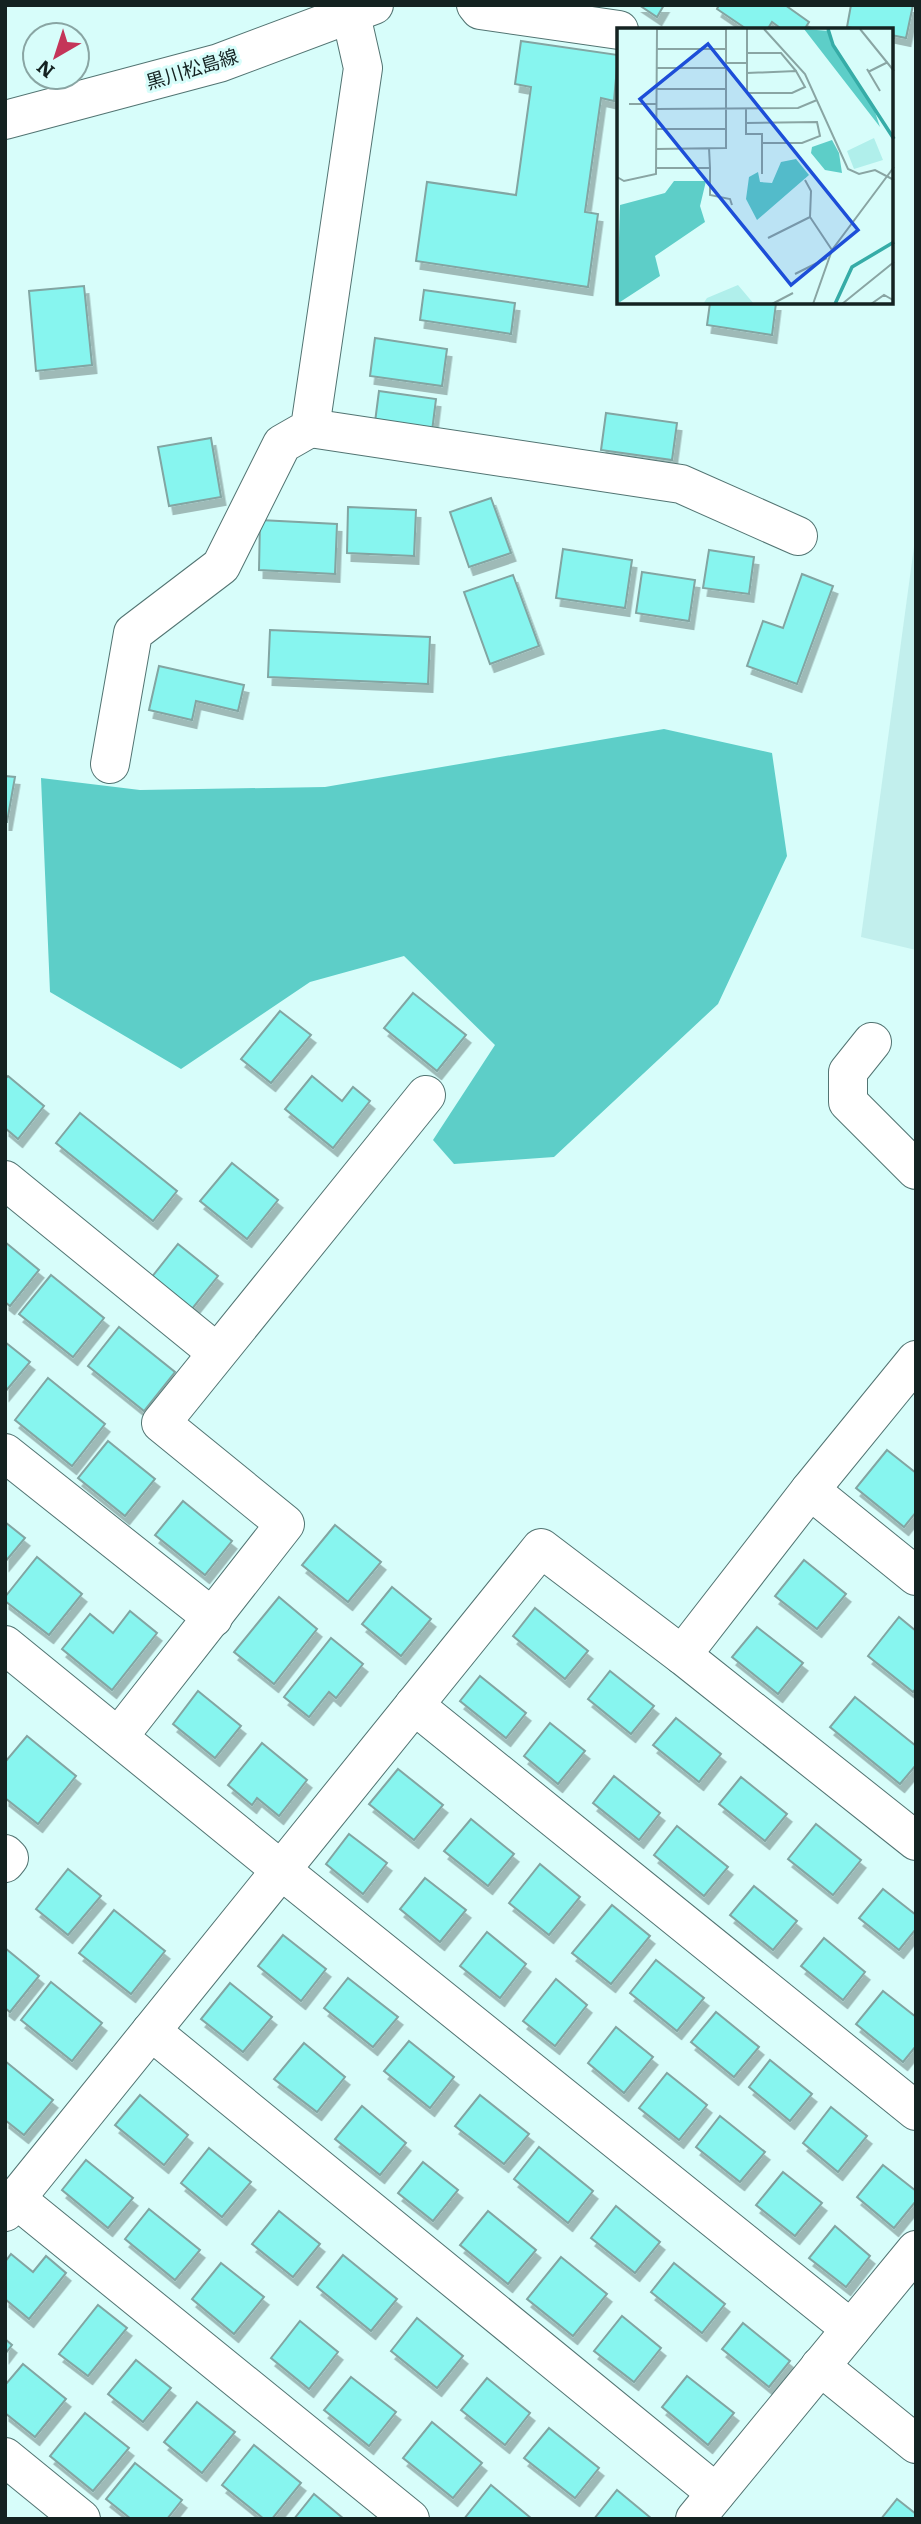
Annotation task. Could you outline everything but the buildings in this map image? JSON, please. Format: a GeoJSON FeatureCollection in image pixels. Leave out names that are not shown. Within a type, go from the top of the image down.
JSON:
{"type":"FeatureCollection","features":[{"type":"Feature","properties":{"kind":"street"},"geometry":{"type":"LineString","coordinates":[[475,5],[480,10],[617,30]]}},
{"type":"Feature","properties":{"kind":"street"},"geometry":{"type":"LineString","coordinates":[[310,428],[363,68],[363,10]]}},
{"type":"Feature","properties":{"kind":"street","name":"黒川松島線"},"geometry":{"type":"LineString","coordinates":[[5,120],[219,63],[363,10]]}},
{"type":"Feature","properties":{"kind":"street"},"geometry":{"type":"LineString","coordinates":[[110,764],[133,633],[221,566],[282,444],[310,428],[681,484],[798,536]]}},
{"type":"Feature","properties":{"kind":"street"},"geometry":{"type":"LineString","coordinates":[[872,1042],[848,1072],[848,1102],[916,1170]]}},
{"type":"Feature","properties":{"kind":"street"},"geometry":{"type":"LineString","coordinates":[[119,1736],[285,1524],[161,1423],[426,1095]]}},
{"type":"Feature","properties":{"kind":"street"},"geometry":{"type":"LineString","coordinates":[[5,1180],[216,1352]]}},
{"type":"Feature","properties":{"kind":"street"},"geometry":{"type":"LineString","coordinates":[[682,1655],[810,1490],[916,1360]]}},
{"type":"Feature","properties":{"kind":"street"},"geometry":{"type":"LineString","coordinates":[[5,1452],[213,1618]]}},
{"type":"Feature","properties":{"kind":"street"},"geometry":{"type":"LineString","coordinates":[[810,1490],[916,1576]]}},
{"type":"Feature","properties":{"kind":"street"},"geometry":{"type":"LineString","coordinates":[[410,2519],[10,2205],[541,1548],[682,1655],[916,1841]]}},
{"type":"Feature","properties":{"kind":"street"},"geometry":{"type":"LineString","coordinates":[[5,1645],[850,2329]]}},
{"type":"Feature","properties":{"kind":"street"},"geometry":{"type":"LineString","coordinates":[[414,1705],[916,2111]]}},
{"type":"Feature","properties":{"kind":"street"},"geometry":{"type":"LineString","coordinates":[[5,1854],[9,1858],[5,1863]]}},
{"type":"Feature","properties":{"kind":"street"},"geometry":{"type":"LineString","coordinates":[[151,2031],[705,2506],[916,2250]]}},
{"type":"Feature","properties":{"kind":"street"},"geometry":{"type":"LineString","coordinates":[[820,2366],[916,2444]]}},
{"type":"Feature","properties":{"kind":"street"},"geometry":{"type":"LineString","coordinates":[[5,2457],[81,2519]]}},
{"type":"Feature","properties":{"kind":"shaded area"},"geometry":{"type":"Polygon","coordinates":[[[916,532],[916,950],[861,937],[916,532]]]}},
{"type":"Feature","properties":{"kind":"shaded area"},"geometry":{"type":"Polygon","coordinates":[[[664,729],[772,753],[787,856],[718,1004],[554,1157],[454,1164],[433,1140],[495,1045],[404,956],[310,982],[181,1069],[50,992],[41,778],[140,790],[325,787],[664,729]]]}}]}
